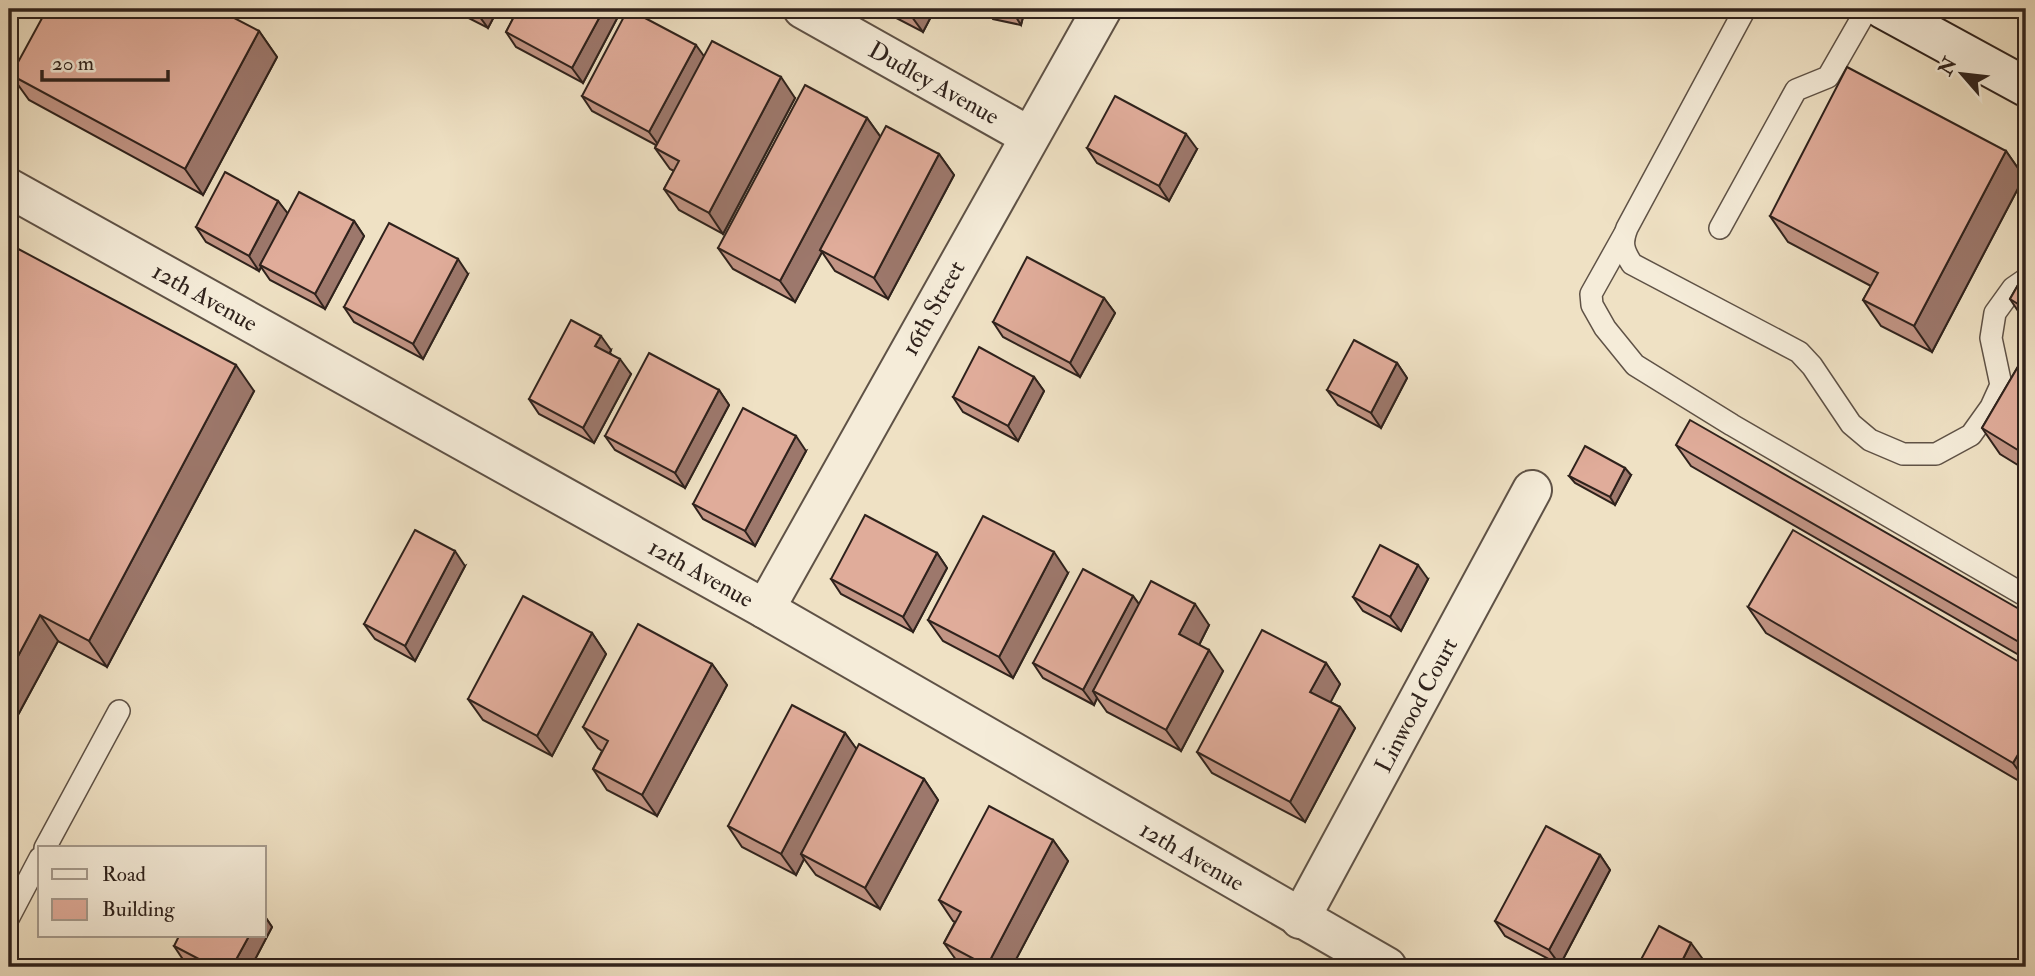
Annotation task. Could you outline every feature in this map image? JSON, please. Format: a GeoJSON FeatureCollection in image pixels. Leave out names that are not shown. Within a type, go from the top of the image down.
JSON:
{"type":"FeatureCollection","features":[{"type":"Feature","properties":{"kind":"street","name":"Dudley Avenue"},"geometry":{"type":"LineString","coordinates":[[803,9],[1029,136]]}},
{"type":"Feature","properties":{"kind":"street","name":"16th Street"},"geometry":{"type":"LineString","coordinates":[[765,609],[1102,9]]}},
{"type":"Feature","properties":{"kind":"street"},"geometry":{"type":"LineString","coordinates":[[1901,13],[2026,87]]}},
{"type":"Feature","properties":{"kind":"street","name":"12th Avenue"},"geometry":{"type":"LineString","coordinates":[[9,188],[765,609],[1387,967]]}},
{"type":"Feature","properties":{"kind":"street","name":"Linwood Court"},"geometry":{"type":"LineString","coordinates":[[1300,919],[1532,490]]}},
{"type":"Feature","properties":{"kind":"lane"},"geometry":{"type":"LineString","coordinates":[[1745,9],[1591,294],[1592,304],[1605,328],[1635,365],[1732,425],[2026,596]]}},
{"type":"Feature","properties":{"kind":"lane"},"geometry":{"type":"LineString","coordinates":[[1720,228],[1796,90],[1828,77],[1867,9]]}},
{"type":"Feature","properties":{"kind":"lane"},"geometry":{"type":"LineString","coordinates":[[1628,228],[1623,240],[1624,252],[1632,264],[1799,352],[1812,366],[1851,424],[1870,440],[1903,454],[1936,454],[1971,435],[1978,426],[1991,407],[2001,384],[1991,338],[1995,313],[2013,288],[2026,279]]}},
{"type":"Feature","properties":{"kind":"lane"},"geometry":{"type":"LineString","coordinates":[[47,846],[119,711]]}},
{"type":"Feature","properties":{"kind":"lane"},"geometry":{"type":"LineString","coordinates":[[9,917],[38,862]]}},
{"type":"Feature","properties":{"kind":"building"},"geometry":{"type":"Polygon","coordinates":[[[47,9],[217,9],[259,31],[185,169],[11,75],[47,9]]]}},
{"type":"Feature","properties":{"kind":"building"},"geometry":{"type":"Polygon","coordinates":[[[518,9],[604,9],[572,68],[506,32],[518,9]]]}},
{"type":"Feature","properties":{"kind":"building"},"geometry":{"type":"Polygon","coordinates":[[[628,9],[696,45],[649,132],[582,96],[628,9]]]}},
{"type":"Feature","properties":{"kind":"building"},"geometry":{"type":"Polygon","coordinates":[[[896,9],[917,9],[912,17],[896,9]]]}},
{"type":"Feature","properties":{"kind":"building"},"geometry":{"type":"Polygon","coordinates":[[[1018,9],[1016,17],[988,11],[1018,9]]]}},
{"type":"Feature","properties":{"kind":"building"},"geometry":{"type":"Polygon","coordinates":[[[712,41],[781,77],[709,213],[664,189],[679,161],[655,148],[712,41]]]}},
{"type":"Feature","properties":{"kind":"building"},"geometry":{"type":"Polygon","coordinates":[[[1847,67],[2006,151],[1914,326],[1863,300],[1878,273],[1770,216],[1847,67]]]}},
{"type":"Feature","properties":{"kind":"building"},"geometry":{"type":"Polygon","coordinates":[[[805,85],[867,118],[780,281],[718,248],[805,85]]]}},
{"type":"Feature","properties":{"kind":"building"},"geometry":{"type":"Polygon","coordinates":[[[1115,96],[1186,134],[1159,186],[1087,148],[1115,96]]]}},
{"type":"Feature","properties":{"kind":"building"},"geometry":{"type":"Polygon","coordinates":[[[886,126],[939,154],[874,278],[820,250],[886,126]]]}},
{"type":"Feature","properties":{"kind":"building"},"geometry":{"type":"Polygon","coordinates":[[[225,172],[278,201],[249,256],[196,227],[225,172]]]}},
{"type":"Feature","properties":{"kind":"building"},"geometry":{"type":"Polygon","coordinates":[[[299,192],[354,221],[315,294],[260,265],[299,192]]]}},
{"type":"Feature","properties":{"kind":"building"},"geometry":{"type":"Polygon","coordinates":[[[389,223],[458,259],[413,344],[344,307],[389,223]]]}},
{"type":"Feature","properties":{"kind":"building"},"geometry":{"type":"Polygon","coordinates":[[[9,244],[236,365],[89,641],[40,615],[9,673],[9,244]]]}},
{"type":"Feature","properties":{"kind":"building"},"geometry":{"type":"Polygon","coordinates":[[[1027,257],[1104,298],[1070,363],[993,322],[1027,257]]]}},
{"type":"Feature","properties":{"kind":"building"},"geometry":{"type":"Polygon","coordinates":[[[2026,271],[2026,309],[2010,299],[2026,271]]]}},
{"type":"Feature","properties":{"kind":"building"},"geometry":{"type":"Polygon","coordinates":[[[571,320],[601,336],[595,346],[620,359],[583,428],[529,399],[571,320]]]}},
{"type":"Feature","properties":{"kind":"building"},"geometry":{"type":"Polygon","coordinates":[[[1354,340],[1397,363],[1371,413],[1327,390],[1354,340]]]}},
{"type":"Feature","properties":{"kind":"building"},"geometry":{"type":"Polygon","coordinates":[[[979,347],[1034,377],[1008,426],[953,397],[979,347]]]}},
{"type":"Feature","properties":{"kind":"building"},"geometry":{"type":"Polygon","coordinates":[[[649,353],[719,390],[675,473],[605,436],[649,353]]]}},
{"type":"Feature","properties":{"kind":"building"},"geometry":{"type":"Polygon","coordinates":[[[2026,353],[2026,455],[1982,428],[2026,353]]]}},
{"type":"Feature","properties":{"kind":"building"},"geometry":{"type":"Polygon","coordinates":[[[743,408],[796,436],[745,531],[693,504],[743,408]]]}},
{"type":"Feature","properties":{"kind":"building"},"geometry":{"type":"Polygon","coordinates":[[[1690,420],[2026,613],[2026,646],[1676,445],[1690,420]]]}},
{"type":"Feature","properties":{"kind":"building"},"geometry":{"type":"Polygon","coordinates":[[[1585,446],[1625,468],[1610,497],[1569,476],[1585,446]]]}},
{"type":"Feature","properties":{"kind":"building"},"geometry":{"type":"Polygon","coordinates":[[[865,515],[937,553],[903,617],[831,579],[865,515]]]}},
{"type":"Feature","properties":{"kind":"building"},"geometry":{"type":"Polygon","coordinates":[[[983,516],[1054,552],[999,657],[928,620],[983,516]]]}},
{"type":"Feature","properties":{"kind":"building"},"geometry":{"type":"Polygon","coordinates":[[[415,530],[455,551],[405,646],[364,624],[415,530]]]}},
{"type":"Feature","properties":{"kind":"building"},"geometry":{"type":"Polygon","coordinates":[[[1793,530],[2026,666],[2026,741],[2013,763],[1748,607],[1793,530]]]}},
{"type":"Feature","properties":{"kind":"building"},"geometry":{"type":"Polygon","coordinates":[[[1380,545],[1418,565],[1390,617],[1353,597],[1380,545]]]}},
{"type":"Feature","properties":{"kind":"building"},"geometry":{"type":"Polygon","coordinates":[[[1083,569],[1133,596],[1083,690],[1033,663],[1083,569]]]}},
{"type":"Feature","properties":{"kind":"building"},"geometry":{"type":"Polygon","coordinates":[[[1151,581],[1195,604],[1179,634],[1209,650],[1166,730],[1093,691],[1151,581]]]}},
{"type":"Feature","properties":{"kind":"building"},"geometry":{"type":"Polygon","coordinates":[[[523,596],[592,633],[537,736],[468,699],[523,596]]]}},
{"type":"Feature","properties":{"kind":"building"},"geometry":{"type":"Polygon","coordinates":[[[638,624],[712,664],[642,795],[593,769],[608,741],[583,727],[638,624]]]}},
{"type":"Feature","properties":{"kind":"building"},"geometry":{"type":"Polygon","coordinates":[[[1262,630],[1326,663],[1310,692],[1340,707],[1290,802],[1197,752],[1262,630]]]}},
{"type":"Feature","properties":{"kind":"building"},"geometry":{"type":"Polygon","coordinates":[[[792,705],[845,733],[781,854],[728,826],[792,705]]]}},
{"type":"Feature","properties":{"kind":"building"},"geometry":{"type":"Polygon","coordinates":[[[859,744],[924,779],[865,888],[801,854],[859,744]]]}},
{"type":"Feature","properties":{"kind":"building"},"geometry":{"type":"Polygon","coordinates":[[[989,806],[1053,840],[987,966],[944,943],[961,912],[939,900],[989,806]]]}},
{"type":"Feature","properties":{"kind":"building"},"geometry":{"type":"Polygon","coordinates":[[[1546,826],[1600,855],[1549,950],[1495,921],[1546,826]]]}},
{"type":"Feature","properties":{"kind":"building"},"geometry":{"type":"Polygon","coordinates":[[[1659,926],[1691,943],[1679,967],[1637,967],[1659,926]]]}},
{"type":"Feature","properties":{"kind":"building"},"geometry":{"type":"Polygon","coordinates":[[[178,937],[248,937],[232,967],[214,967],[174,946],[178,937]]]}}]}
